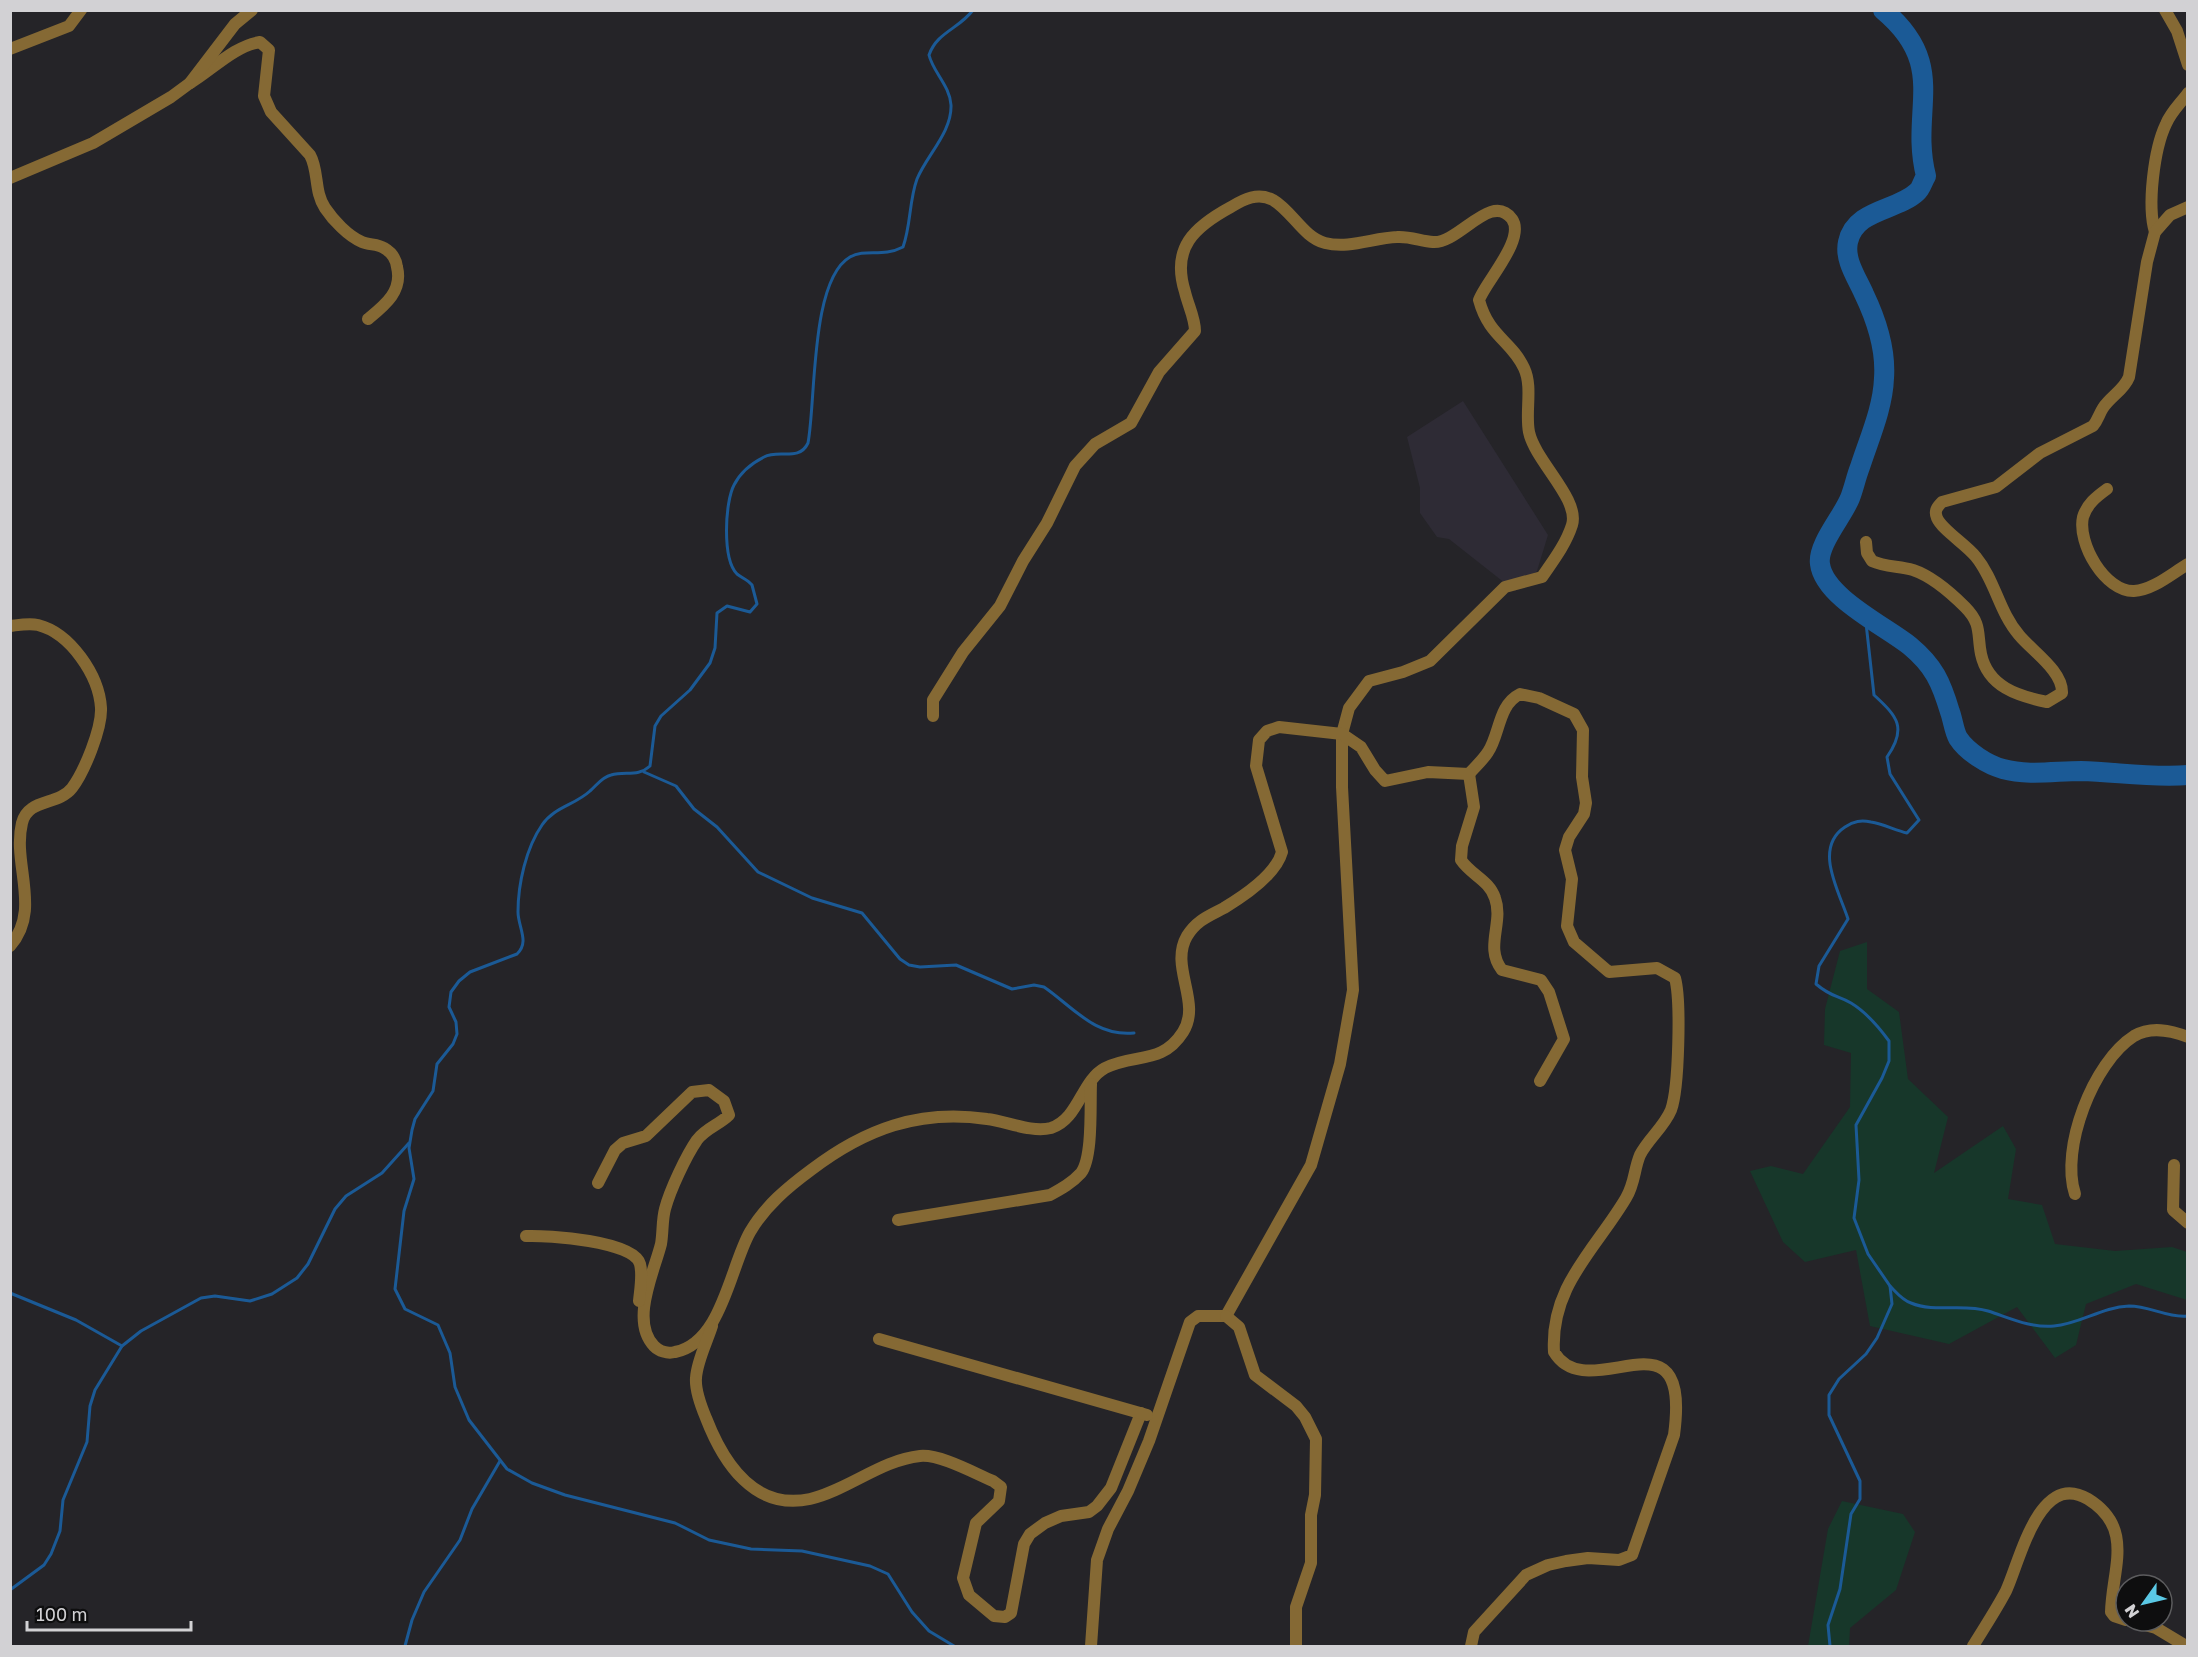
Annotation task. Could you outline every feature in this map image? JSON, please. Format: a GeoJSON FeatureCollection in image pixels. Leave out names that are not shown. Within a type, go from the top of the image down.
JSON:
{"type":"FeatureCollection","features":[{"type":"Feature","properties":{"kind":"street"},"geometry":{"type":"LineString","coordinates":[[10,49],[69,26],[81,10]]}},
{"type":"Feature","properties":{"kind":"street"},"geometry":{"type":"LineString","coordinates":[[190,84],[235,24],[252,10]]}},
{"type":"Feature","properties":{"kind":"street"},"geometry":{"type":"LineString","coordinates":[[2165,10],[2177,31],[2187,65]]}},
{"type":"Feature","properties":{"kind":"street"},"geometry":{"type":"LineString","coordinates":[[10,178],[93,143],[190,84],[232,53],[260,42],[269,50],[264,96],[270,112],[314,163],[317,188],[326,210],[347,233],[362,242],[384,248],[397,264],[398,286],[392,297],[368,320]]}},
{"type":"Feature","properties":{"kind":"street"},"geometry":{"type":"LineString","coordinates":[[1866,542],[1867,553],[1872,561],[1914,571],[1955,597],[1968,609],[1980,632],[1981,655],[1999,685],[2009,692],[2047,702],[2062,693],[2062,684],[2053,670],[2013,628],[1977,558],[1940,524],[1935,514],[1942,502],[1996,487],[2040,453],[2093,426],[2110,399],[2126,385],[2139,321],[2146,262],[2155,232],[2151,196],[2162,134],[2175,109],[2187,93]]}},
{"type":"Feature","properties":{"kind":"street"},"geometry":{"type":"LineString","coordinates":[[933,716],[933,700],[963,652],[1000,606],[1023,561],[1047,523],[1075,466],[1095,444],[1131,423],[1159,372],[1196,331],[1179,268],[1187,241],[1219,213],[1247,198],[1271,199],[1317,241],[1336,245],[1398,237],[1444,242],[1490,212],[1502,211],[1514,223],[1515,237],[1506,258],[1479,300],[1489,326],[1512,350],[1526,371],[1527,416],[1532,442],[1542,462],[1572,507],[1573,524],[1542,577],[1504,587],[1430,661],[1403,672],[1369,681],[1349,708],[1342,735],[1342,787],[1353,990],[1341,1064],[1311,1165],[1226,1316]]}},
{"type":"Feature","properties":{"kind":"street"},"geometry":{"type":"LineString","coordinates":[[2155,232],[2170,215],[2187,207]]}},
{"type":"Feature","properties":{"kind":"street"},"geometry":{"type":"LineString","coordinates":[[2107,489],[2088,505],[2083,518],[2083,529],[2096,565],[2112,585],[2120,589],[2143,590],[2187,564]]}},
{"type":"Feature","properties":{"kind":"street"},"geometry":{"type":"LineString","coordinates":[[10,626],[34,624],[45,627],[73,648],[87,666],[101,707],[93,744],[72,788],[58,799],[30,809],[22,821],[20,833],[26,901],[23,925],[10,946]]}},
{"type":"Feature","properties":{"kind":"street"},"geometry":{"type":"LineString","coordinates":[[1469,774],[1488,753],[1505,709],[1516,696],[1528,694],[1539,698],[1574,714],[1580,721],[1583,730],[1582,777],[1586,803],[1584,814],[1569,837],[1565,850],[1572,879],[1567,926],[1579,948],[1609,972],[1657,968],[1675,978],[1678,1062],[1671,1110],[1640,1155],[1636,1177],[1626,1198],[1573,1276],[1562,1300],[1553,1338],[1554,1352],[1566,1367],[1579,1371],[1653,1364],[1665,1370],[1671,1379],[1676,1404],[1674,1435],[1637,1548],[1632,1555],[1619,1560],[1588,1558],[1566,1561],[1548,1565],[1526,1575],[1474,1632],[1471,1647]]}},
{"type":"Feature","properties":{"kind":"street"},"geometry":{"type":"LineString","coordinates":[[1141,1413],[1105,1498],[1089,1512],[1060,1516],[1030,1534],[1024,1544],[1011,1613],[1005,1617],[994,1616],[969,1595],[963,1578],[976,1523],[999,1501],[1001,1487],[993,1481],[935,1457],[923,1455],[903,1459],[810,1498],[772,1497],[749,1487],[735,1474],[713,1438],[701,1405],[695,1379],[712,1326],[746,1241],[767,1207],[802,1177],[854,1140],[888,1125],[948,1117],[986,1119],[1049,1128],[1065,1119],[1103,1069],[1156,1056],[1174,1043],[1189,1019],[1189,1003],[1181,954],[1189,933],[1199,920],[1226,907],[1279,862],[1282,852],[1256,766],[1259,740],[1267,731],[1279,727],[1342,735],[1361,747],[1375,770],[1385,781],[1428,772],[1469,774]]}},
{"type":"Feature","properties":{"kind":"street"},"geometry":{"type":"LineString","coordinates":[[1469,774],[1474,807],[1462,846],[1461,860],[1486,882],[1496,898],[1498,911],[1493,948],[1494,958],[1502,970],[1541,980],[1564,1033],[1561,1047],[1540,1081]]}},
{"type":"Feature","properties":{"kind":"street"},"geometry":{"type":"LineString","coordinates":[[2074,1194],[2070,1181],[2074,1136],[2098,1078],[2112,1056],[2134,1036],[2146,1032],[2172,1030],[2187,1036]]}},
{"type":"Feature","properties":{"kind":"street"},"geometry":{"type":"LineString","coordinates":[[898,1220],[1050,1195],[1070,1183],[1082,1171],[1088,1156],[1091,1083]]}},
{"type":"Feature","properties":{"kind":"street"},"geometry":{"type":"LineString","coordinates":[[598,1183],[615,1150],[623,1143],[646,1136],[692,1092],[710,1090],[724,1101],[729,1115],[712,1125],[696,1142],[664,1212],[662,1240],[645,1309],[643,1324],[647,1336]]}},
{"type":"Feature","properties":{"kind":"street"},"geometry":{"type":"LineString","coordinates":[[2174,1165],[2173,1210],[2187,1223]]}},
{"type":"Feature","properties":{"kind":"street"},"geometry":{"type":"LineString","coordinates":[[526,1236],[559,1235],[632,1252],[640,1264],[639,1320],[657,1349],[672,1353],[689,1346],[712,1326]]}},
{"type":"Feature","properties":{"kind":"street"},"geometry":{"type":"LineString","coordinates":[[1091,1647],[1097,1560],[1107,1529],[1128,1491],[1157,1418],[1190,1322],[1198,1316],[1226,1316],[1239,1327],[1255,1375],[1296,1406],[1305,1417],[1316,1439],[1316,1495],[1311,1515],[1311,1563],[1296,1607],[1296,1647]]}},
{"type":"Feature","properties":{"kind":"street"},"geometry":{"type":"LineString","coordinates":[[879,1339],[1157,1418]]}},
{"type":"Feature","properties":{"kind":"street"},"geometry":{"type":"LineString","coordinates":[[1973,1647],[2007,1589],[2034,1519],[2049,1502],[2061,1494],[2083,1496],[2094,1503],[2118,1536],[2120,1548],[2116,1573]]}},
{"type":"Feature","properties":{"kind":"street"},"geometry":{"type":"LineString","coordinates":[[2114,1591],[2111,1612],[2114,1616]]}},
{"type":"Feature","properties":{"kind":"street"},"geometry":{"type":"LineString","coordinates":[[2164,1633],[2186,1647]]}},
{"type":"Feature","properties":{"kind":"shaded area"},"geometry":{"type":"Polygon","coordinates":[[[1463,401],[1548,535],[1537,571],[1515,591],[1449,539],[1437,537],[1420,513],[1420,488],[1407,437],[1463,401]]]}},
{"type":"Feature","properties":{"kind":"green space"},"geometry":{"type":"Polygon","coordinates":[[[1867,942],[1867,989],[1899,1012],[1908,1079],[1948,1117],[1934,1173],[2003,1126],[2016,1149],[2008,1199],[2042,1205],[2055,1244],[2115,1251],[2172,1247],[2187,1252],[2187,1300],[2136,1284],[2086,1304],[2076,1345],[2055,1358],[2017,1307],[1949,1344],[1870,1326],[1856,1250],[1805,1262],[1783,1242],[1750,1171],[1771,1166],[1803,1174],[1850,1107],[1851,1053],[1824,1045],[1825,1009],[1840,951],[1867,942]]]}},
{"type":"Feature","properties":{"kind":"green space"},"geometry":{"type":"Polygon","coordinates":[[[1842,1501],[1903,1514],[1915,1532],[1896,1590],[1850,1628],[1849,1646],[1808,1646],[1828,1529],[1842,1501]]]}},
{"type":"Feature","properties":{"kind":"waterway"},"geometry":{"type":"LineString","coordinates":[[954,1646],[929,1631],[912,1612],[888,1574],[870,1566],[802,1551],[751,1549],[709,1540],[675,1523],[565,1495],[532,1483],[507,1469],[469,1420],[455,1387],[450,1353],[438,1325],[405,1309],[395,1289],[404,1211],[414,1179],[409,1148],[412,1130],[415,1119],[433,1091],[437,1064],[453,1044],[457,1034],[456,1022],[449,1007],[451,992],[470,972],[517,954],[521,949],[523,939],[518,918],[521,878],[527,855],[542,825],[552,814],[584,796],[605,777],[641,771],[650,766],[655,726],[661,716],[690,690],[710,663],[715,648],[717,613],[727,606],[750,612],[757,604],[752,585],[737,574],[729,556],[726,530],[731,493],[740,476],[755,462],[770,455],[794,454],[804,449],[808,443],[817,343],[828,290],[837,270],[850,257],[862,253],[888,252],[903,247],[917,179],[948,125],[950,115],[951,105],[948,92],[929,55],[937,41],[973,10]]}},
{"type":"Feature","properties":{"kind":"waterway"},"geometry":{"type":"LineString","coordinates":[[1883,10],[1903,30],[1916,50],[1922,69],[1922,152],[1926,176],[1918,191],[1909,198],[1859,223],[1852,231],[1848,242],[1849,262],[1879,335],[1884,378],[1878,412],[1847,505],[1822,548],[1820,564],[1824,576],[1832,588],[1857,610],[1910,646],[1925,661],[1940,683],[1958,738],[1972,753],[1985,761],[2003,769],[2022,772],[2081,771],[2188,775]]}},
{"type":"Feature","properties":{"kind":"waterway"},"geometry":{"type":"LineString","coordinates":[[1830,1646],[1828,1625],[1840,1589],[1851,1514],[1860,1499],[1860,1481],[1829,1415],[1829,1395],[1839,1379],[1866,1354],[1877,1338],[1892,1304],[1890,1286],[1868,1254],[1854,1218],[1859,1180],[1856,1125],[1889,1061],[1889,1041],[1862,1011],[1816,984],[1819,966],[1848,919],[1831,870],[1831,846],[1836,836],[1845,827],[1861,821],[1880,824],[1907,833],[1919,820],[1890,774],[1887,757],[1897,738],[1897,723],[1889,710],[1874,695],[1865,614]]}},
{"type":"Feature","properties":{"kind":"waterway"},"geometry":{"type":"LineString","coordinates":[[644,772],[676,786],[694,809],[717,827],[758,872],[812,898],[862,913],[900,959],[909,965],[920,967],[956,965],[1012,989],[1034,985],[1044,987],[1096,1025],[1120,1033],[1134,1033]]}},
{"type":"Feature","properties":{"kind":"waterway"},"geometry":{"type":"LineString","coordinates":[[10,1590],[44,1565],[51,1554],[60,1531],[63,1500],[87,1442],[90,1406],[95,1390],[122,1346],[141,1331],[201,1298],[215,1296],[250,1301],[272,1294],[297,1278],[308,1264],[335,1209],[346,1196],[382,1173],[409,1143]]}},
{"type":"Feature","properties":{"kind":"waterway"},"geometry":{"type":"LineString","coordinates":[[1890,1286],[1899,1296],[1920,1306],[1978,1309],[2020,1322],[2045,1326],[2064,1325],[2110,1309],[2129,1306],[2188,1316]]}},
{"type":"Feature","properties":{"kind":"waterway"},"geometry":{"type":"LineString","coordinates":[[10,1293],[76,1320],[122,1346]]}},
{"type":"Feature","properties":{"kind":"waterway"},"geometry":{"type":"LineString","coordinates":[[405,1646],[412,1620],[424,1592],[460,1540],[472,1509],[500,1461]]}}]}
